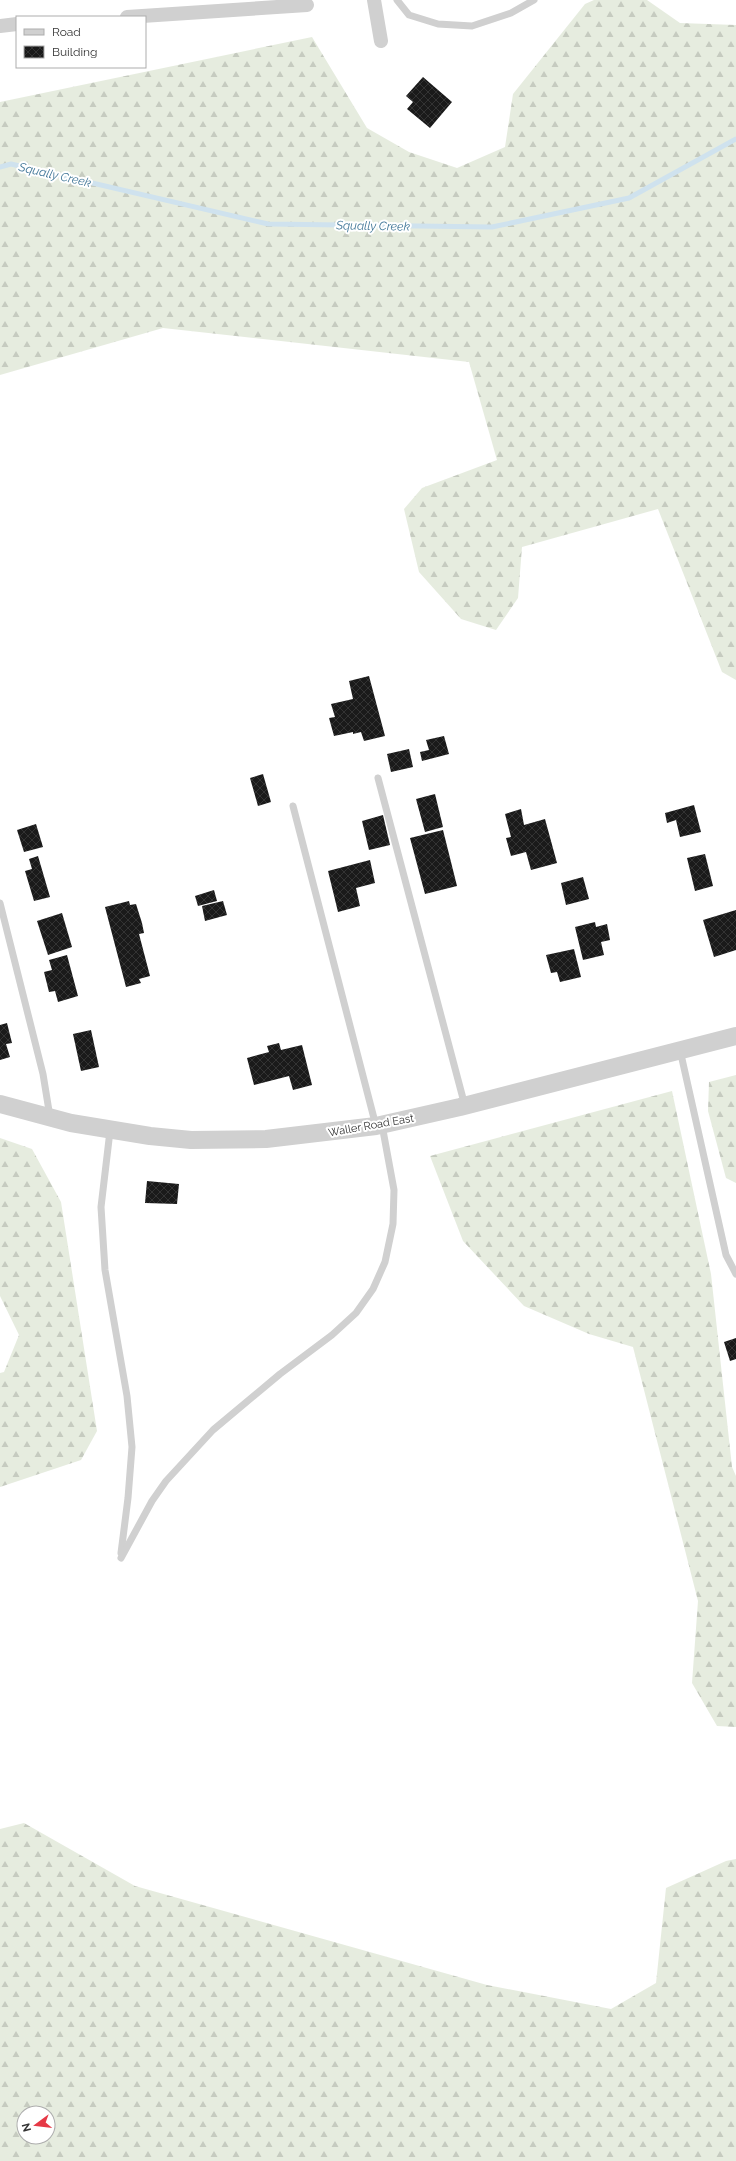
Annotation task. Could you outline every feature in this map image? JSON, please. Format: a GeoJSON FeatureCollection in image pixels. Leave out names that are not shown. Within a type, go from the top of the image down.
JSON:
{"type":"FeatureCollection","features":[{"type":"Feature","properties":{"kind":"street"},"geometry":{"type":"LineString","coordinates":[[374,0],[381,40]]}},
{"type":"Feature","properties":{"kind":"street"},"geometry":{"type":"LineString","coordinates":[[142,16],[307,5]]}},
{"type":"Feature","properties":{"kind":"street"},"geometry":{"type":"LineString","coordinates":[[0,26],[16,24]]}},
{"type":"Feature","properties":{"kind":"street","name":"Waller Road East"},"geometry":{"type":"LineString","coordinates":[[0,1104],[50,1118],[110,1130],[191,1140],[266,1139],[379,1126],[465,1106],[736,1036]]}},
{"type":"Feature","properties":{"kind":"lane"},"geometry":{"type":"LineString","coordinates":[[397,0],[410,15],[438,24],[472,26],[511,13],[534,0]]}},
{"type":"Feature","properties":{"kind":"lane"},"geometry":{"type":"LineString","coordinates":[[378,778],[465,1106]]}},
{"type":"Feature","properties":{"kind":"lane"},"geometry":{"type":"LineString","coordinates":[[110,1130],[101,1207],[105,1270],[127,1396],[132,1447],[121,1558],[152,1501],[162,1486],[213,1430],[280,1374],[332,1335],[356,1313],[373,1289],[385,1262],[393,1224],[394,1190],[379,1126],[293,806]]}},
{"type":"Feature","properties":{"kind":"lane"},"geometry":{"type":"LineString","coordinates":[[0,903],[43,1074],[50,1118]]}},
{"type":"Feature","properties":{"kind":"lane"},"geometry":{"type":"LineString","coordinates":[[680,1050],[726,1255],[736,1274]]}},
{"type":"Feature","properties":{"kind":"green space"},"geometry":{"type":"Polygon","coordinates":[[[594,0],[647,0],[680,23],[736,25],[736,680],[722,672],[658,509],[522,547],[518,598],[496,630],[461,619],[419,572],[404,509],[422,488],[497,460],[469,362],[163,328],[0,375],[0,102],[312,37],[367,128],[409,152],[457,168],[505,147],[513,94],[585,4],[594,0]]]}},
{"type":"Feature","properties":{"kind":"green space"},"geometry":{"type":"Polygon","coordinates":[[[736,1075],[736,1183],[726,1178],[708,1111],[709,1082],[736,1075]]]}},
{"type":"Feature","properties":{"kind":"green space"},"geometry":{"type":"Polygon","coordinates":[[[672,1091],[711,1274],[732,1467],[736,1476],[736,1727],[717,1726],[692,1683],[698,1601],[633,1347],[589,1334],[524,1306],[463,1241],[430,1156],[672,1091]]]}},
{"type":"Feature","properties":{"kind":"green space"},"geometry":{"type":"Polygon","coordinates":[[[0,1138],[32,1149],[61,1202],[97,1431],[81,1460],[0,1487],[0,1373],[4,1372],[19,1335],[0,1296],[0,1138]]]}},
{"type":"Feature","properties":{"kind":"green space"},"geometry":{"type":"Polygon","coordinates":[[[24,1823],[135,1886],[487,1985],[611,2009],[656,1983],[666,1888],[726,1861],[736,1859],[736,2161],[0,2161],[0,1829],[24,1823]]]}},
{"type":"Feature","properties":{"kind":"building"},"geometry":{"type":"Polygon","coordinates":[[[423,77],[452,102],[430,128],[407,109],[413,102],[406,96],[423,77]]]}},
{"type":"Feature","properties":{"kind":"building"},"geometry":{"type":"Polygon","coordinates":[[[369,676],[385,736],[364,741],[361,732],[334,736],[329,718],[335,717],[331,704],[353,699],[349,681],[369,676]]]}},
{"type":"Feature","properties":{"kind":"building"},"geometry":{"type":"Polygon","coordinates":[[[444,736],[449,754],[422,761],[420,752],[429,750],[426,740],[444,736]]]}},
{"type":"Feature","properties":{"kind":"building"},"geometry":{"type":"Polygon","coordinates":[[[409,749],[413,767],[391,772],[387,754],[409,749]]]}},
{"type":"Feature","properties":{"kind":"building"},"geometry":{"type":"Polygon","coordinates":[[[263,774],[271,802],[258,806],[250,778],[263,774]]]}},
{"type":"Feature","properties":{"kind":"building"},"geometry":{"type":"Polygon","coordinates":[[[435,794],[443,827],[425,832],[416,799],[435,794]]]}},
{"type":"Feature","properties":{"kind":"building"},"geometry":{"type":"Polygon","coordinates":[[[694,805],[701,832],[680,837],[676,820],[667,823],[665,813],[694,805]]]}},
{"type":"Feature","properties":{"kind":"building"},"geometry":{"type":"Polygon","coordinates":[[[521,809],[524,825],[545,819],[557,863],[531,870],[526,852],[511,856],[506,838],[511,837],[505,814],[521,809]]]}},
{"type":"Feature","properties":{"kind":"building"},"geometry":{"type":"Polygon","coordinates":[[[383,815],[390,845],[369,850],[362,821],[383,815]]]}},
{"type":"Feature","properties":{"kind":"building"},"geometry":{"type":"Polygon","coordinates":[[[36,824],[43,847],[24,852],[17,830],[36,824]]]}},
{"type":"Feature","properties":{"kind":"building"},"geometry":{"type":"Polygon","coordinates":[[[443,830],[457,886],[425,894],[410,838],[443,830]]]}},
{"type":"Feature","properties":{"kind":"building"},"geometry":{"type":"Polygon","coordinates":[[[705,854],[713,886],[695,891],[687,858],[705,854]]]}},
{"type":"Feature","properties":{"kind":"building"},"geometry":{"type":"Polygon","coordinates":[[[38,856],[50,897],[34,901],[25,871],[32,869],[29,859],[38,856]]]}},
{"type":"Feature","properties":{"kind":"building"},"geometry":{"type":"Polygon","coordinates":[[[370,860],[375,883],[356,888],[360,906],[338,912],[328,871],[370,860]]]}},
{"type":"Feature","properties":{"kind":"building"},"geometry":{"type":"Polygon","coordinates":[[[583,877],[589,899],[566,905],[561,883],[583,877]]]}},
{"type":"Feature","properties":{"kind":"building"},"geometry":{"type":"Polygon","coordinates":[[[214,890],[217,901],[198,906],[195,896],[214,890]]]}},
{"type":"Feature","properties":{"kind":"building"},"geometry":{"type":"Polygon","coordinates":[[[129,901],[130,905],[136,904],[142,923],[144,933],[139,934],[150,976],[139,979],[141,983],[126,987],[105,907],[129,901]]]}},
{"type":"Feature","properties":{"kind":"building"},"geometry":{"type":"Polygon","coordinates":[[[223,901],[227,915],[205,921],[202,906],[223,901]]]}},
{"type":"Feature","properties":{"kind":"building"},"geometry":{"type":"Polygon","coordinates":[[[736,910],[736,950],[714,957],[703,920],[736,910]]]}},
{"type":"Feature","properties":{"kind":"building"},"geometry":{"type":"Polygon","coordinates":[[[62,913],[72,947],[48,955],[37,921],[62,913]]]}},
{"type":"Feature","properties":{"kind":"building"},"geometry":{"type":"Polygon","coordinates":[[[595,922],[596,927],[607,924],[610,940],[601,942],[604,955],[583,960],[575,927],[595,922]]]}},
{"type":"Feature","properties":{"kind":"building"},"geometry":{"type":"Polygon","coordinates":[[[574,949],[581,977],[560,982],[557,972],[551,973],[546,955],[574,949]]]}},
{"type":"Feature","properties":{"kind":"building"},"geometry":{"type":"Polygon","coordinates":[[[67,955],[78,996],[58,1002],[55,991],[49,992],[44,972],[52,970],[49,960],[67,955]]]}},
{"type":"Feature","properties":{"kind":"building"},"geometry":{"type":"Polygon","coordinates":[[[7,1023],[12,1043],[6,1044],[10,1057],[0,1060],[0,1025],[7,1023]]]}},
{"type":"Feature","properties":{"kind":"building"},"geometry":{"type":"Polygon","coordinates":[[[91,1030],[99,1067],[81,1071],[73,1034],[91,1030]]]}},
{"type":"Feature","properties":{"kind":"building"},"geometry":{"type":"Polygon","coordinates":[[[279,1043],[281,1050],[302,1045],[312,1085],[293,1090],[289,1076],[254,1085],[247,1058],[269,1052],[267,1046],[279,1043]]]}},
{"type":"Feature","properties":{"kind":"building"},"geometry":{"type":"Polygon","coordinates":[[[147,1181],[179,1184],[177,1204],[145,1203],[147,1181]]]}},
{"type":"Feature","properties":{"kind":"building"},"geometry":{"type":"Polygon","coordinates":[[[736,1338],[736,1359],[730,1361],[724,1342],[736,1338]]]}},
{"type":"Feature","properties":{"kind":"waterway","name":"Squally Creek"},"geometry":{"type":"LineString","coordinates":[[0,167],[11,164],[268,224],[492,227],[629,198],[736,139]]}}]}
